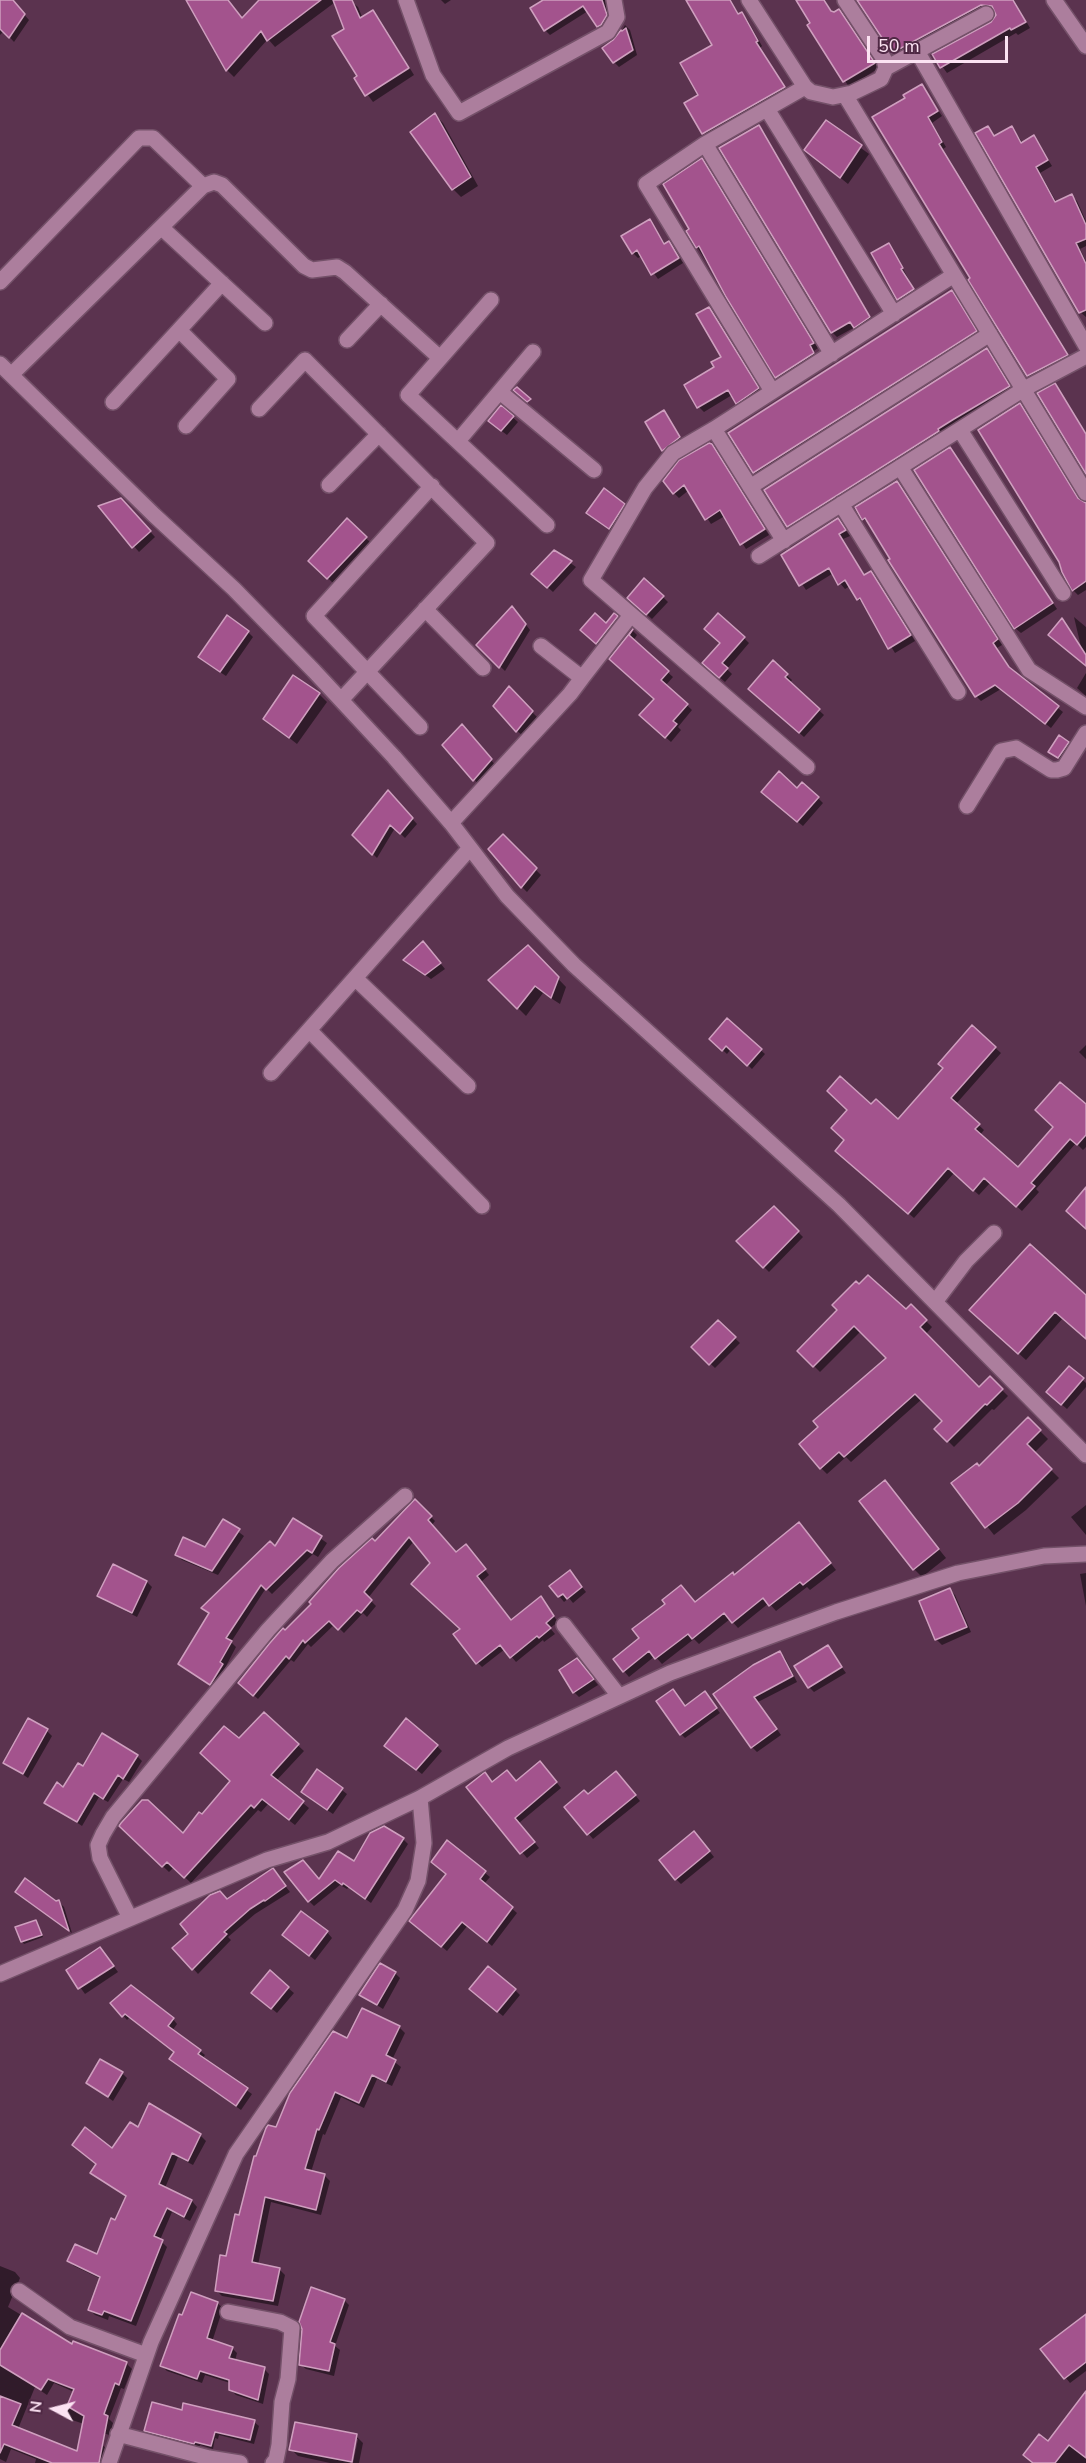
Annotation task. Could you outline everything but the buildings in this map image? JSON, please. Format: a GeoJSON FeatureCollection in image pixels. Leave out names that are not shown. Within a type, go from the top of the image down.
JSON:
{"type":"FeatureCollection","features":[{"type":"Feature","properties":{"kind":"street"},"geometry":{"type":"LineString","coordinates":[[406,0],[433,75],[459,113],[608,32],[617,17],[615,0]]}},
{"type":"Feature","properties":{"kind":"street"},"geometry":{"type":"LineString","coordinates":[[749,0],[806,87],[812,92],[828,96],[845,95],[881,79],[886,68],[986,14]]}},
{"type":"Feature","properties":{"kind":"street"},"geometry":{"type":"LineString","coordinates":[[845,0],[884,59],[886,68]]}},
{"type":"Feature","properties":{"kind":"street"},"geometry":{"type":"LineString","coordinates":[[1054,0],[1086,46]]}},
{"type":"Feature","properties":{"kind":"street"},"geometry":{"type":"LineString","coordinates":[[917,51],[1086,346]]}},
{"type":"Feature","properties":{"kind":"street"},"geometry":{"type":"LineString","coordinates":[[772,391],[646,184],[705,144],[806,87]]}},
{"type":"Feature","properties":{"kind":"street"},"geometry":{"type":"LineString","coordinates":[[845,95],[1086,493]]}},
{"type":"Feature","properties":{"kind":"street"},"geometry":{"type":"LineString","coordinates":[[767,109],[894,314]]}},
{"type":"Feature","properties":{"kind":"street"},"geometry":{"type":"LineString","coordinates":[[0,282],[139,138],[153,138],[203,186]]}},
{"type":"Feature","properties":{"kind":"street"},"geometry":{"type":"LineString","coordinates":[[705,144],[832,354]]}},
{"type":"Feature","properties":{"kind":"street"},"geometry":{"type":"LineString","coordinates":[[12,374],[203,186],[214,182],[222,185],[304,266],[312,270],[337,267],[440,358]]}},
{"type":"Feature","properties":{"kind":"street"},"geometry":{"type":"LineString","coordinates":[[162,228],[265,323]]}},
{"type":"Feature","properties":{"kind":"street"},"geometry":{"type":"LineString","coordinates":[[807,767],[591,580],[659,468],[673,453],[954,275]]}},
{"type":"Feature","properties":{"kind":"street"},"geometry":{"type":"LineString","coordinates":[[114,402],[222,283]]}},
{"type":"Feature","properties":{"kind":"street"},"geometry":{"type":"LineString","coordinates":[[491,300],[408,395],[547,525]]}},
{"type":"Feature","properties":{"kind":"street"},"geometry":{"type":"LineString","coordinates":[[346,340],[381,304]]}},
{"type":"Feature","properties":{"kind":"street"},"geometry":{"type":"LineString","coordinates":[[179,330],[228,380],[186,426]]}},
{"type":"Feature","properties":{"kind":"street"},"geometry":{"type":"LineString","coordinates":[[750,487],[990,334]]}},
{"type":"Feature","properties":{"kind":"street"},"geometry":{"type":"LineString","coordinates":[[458,441],[533,352]]}},
{"type":"Feature","properties":{"kind":"street"},"geometry":{"type":"LineString","coordinates":[[759,556],[1024,389],[1086,356]]}},
{"type":"Feature","properties":{"kind":"street"},"geometry":{"type":"LineString","coordinates":[[259,409],[305,360],[487,543],[341,699]]}},
{"type":"Feature","properties":{"kind":"street"},"geometry":{"type":"LineString","coordinates":[[0,363],[154,515],[234,589],[341,699],[451,823],[507,896],[574,965],[839,1205],[1086,1455]]}},
{"type":"Feature","properties":{"kind":"street"},"geometry":{"type":"LineString","coordinates":[[500,392],[594,470]]}},
{"type":"Feature","properties":{"kind":"street"},"geometry":{"type":"LineString","coordinates":[[714,429],[784,540]]}},
{"type":"Feature","properties":{"kind":"street"},"geometry":{"type":"LineString","coordinates":[[960,430],[1064,593]]}},
{"type":"Feature","properties":{"kind":"street"},"geometry":{"type":"LineString","coordinates":[[329,485],[379,434]]}},
{"type":"Feature","properties":{"kind":"street"},"geometry":{"type":"LineString","coordinates":[[900,467],[1029,670],[1086,707]]}},
{"type":"Feature","properties":{"kind":"street"},"geometry":{"type":"LineString","coordinates":[[420,727],[314,616],[432,486]]}},
{"type":"Feature","properties":{"kind":"street"},"geometry":{"type":"LineString","coordinates":[[841,504],[958,692]]}},
{"type":"Feature","properties":{"kind":"street"},"geometry":{"type":"LineString","coordinates":[[425,609],[483,668]]}},
{"type":"Feature","properties":{"kind":"street"},"geometry":{"type":"LineString","coordinates":[[451,823],[570,694],[631,615]]}},
{"type":"Feature","properties":{"kind":"street"},"geometry":{"type":"LineString","coordinates":[[541,646],[582,678]]}},
{"type":"Feature","properties":{"kind":"street"},"geometry":{"type":"LineString","coordinates":[[966,806],[1001,751],[1016,748],[1051,771],[1057,770],[1064,768],[1086,733]]}},
{"type":"Feature","properties":{"kind":"street"},"geometry":{"type":"LineString","coordinates":[[271,1073],[470,848]]}},
{"type":"Feature","properties":{"kind":"street"},"geometry":{"type":"LineString","coordinates":[[355,978],[468,1086]]}},
{"type":"Feature","properties":{"kind":"street"},"geometry":{"type":"LineString","coordinates":[[309,1030],[482,1206]]}},
{"type":"Feature","properties":{"kind":"street"},"geometry":{"type":"LineString","coordinates":[[935,1302],[966,1261],[994,1233]]}},
{"type":"Feature","properties":{"kind":"street"},"geometry":{"type":"LineString","coordinates":[[130,1918],[100,1858],[98,1845],[113,1817],[268,1630],[332,1561],[405,1496]]}},
{"type":"Feature","properties":{"kind":"street"},"geometry":{"type":"LineString","coordinates":[[0,1974],[267,1860],[328,1842],[420,1798],[507,1748],[670,1673],[836,1612],[958,1573],[1044,1556],[1086,1554]]}},
{"type":"Feature","properties":{"kind":"street"},"geometry":{"type":"LineString","coordinates":[[564,1625],[620,1696]]}},
{"type":"Feature","properties":{"kind":"street"},"geometry":{"type":"LineString","coordinates":[[109,2463],[146,2355],[236,2154],[405,1910],[418,1881],[424,1843],[420,1798]]}},
{"type":"Feature","properties":{"kind":"street"},"geometry":{"type":"LineString","coordinates":[[19,2291],[70,2326],[146,2355]]}},
{"type":"Feature","properties":{"kind":"street"},"geometry":{"type":"LineString","coordinates":[[228,2312],[280,2322],[292,2328],[288,2379],[279,2426],[279,2445],[276,2460],[273,2463]]}},
{"type":"Feature","properties":{"kind":"street"},"geometry":{"type":"LineString","coordinates":[[118,2434],[209,2458],[240,2463]]}}]}
